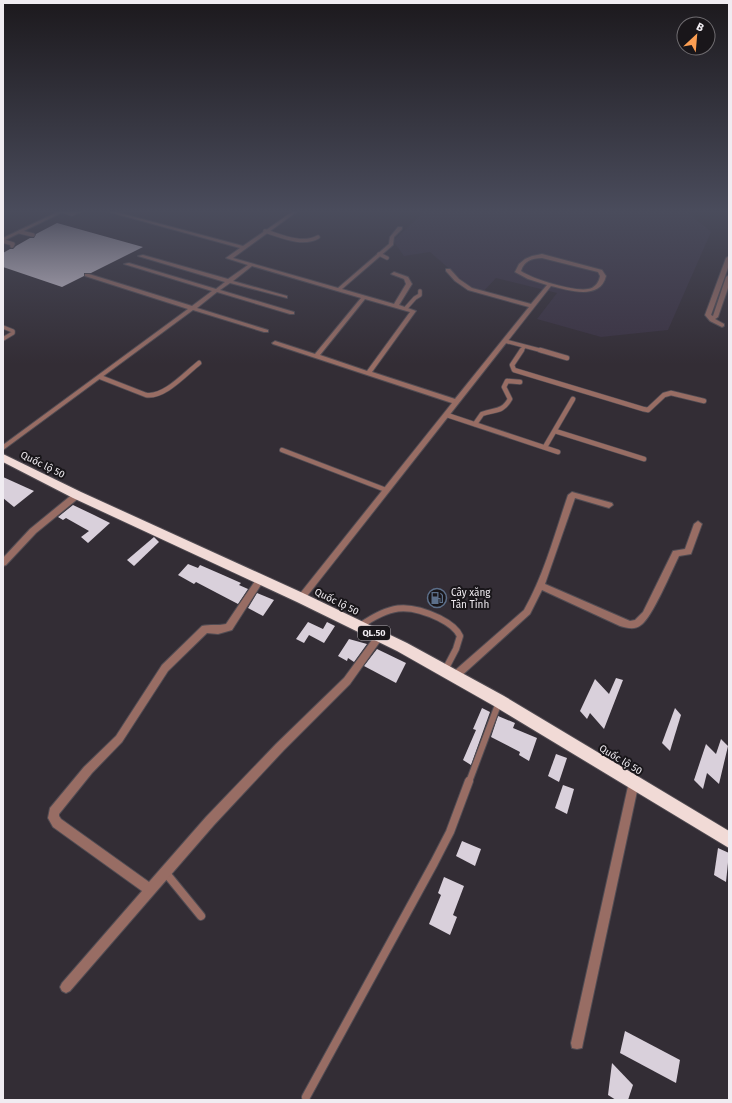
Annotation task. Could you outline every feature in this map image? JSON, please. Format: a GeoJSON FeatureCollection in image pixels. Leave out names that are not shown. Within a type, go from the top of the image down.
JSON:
{"type":"FeatureCollection","features":[{"type":"Feature","properties":{"kind":"highway","name":"Quốc lộ 50"},"geometry":{"type":"LineString","coordinates":[[3,458],[77,495],[380,636],[499,701],[729,840]]}},
{"type":"Feature","properties":{"kind":"street"},"geometry":{"type":"LineString","coordinates":[[159,261],[285,297]]}},
{"type":"Feature","properties":{"kind":"street"},"geometry":{"type":"LineString","coordinates":[[240,261],[406,308],[413,312],[368,373]]}},
{"type":"Feature","properties":{"kind":"street"},"geometry":{"type":"LineString","coordinates":[[338,290],[370,261]]}},
{"type":"Feature","properties":{"kind":"street"},"geometry":{"type":"LineString","coordinates":[[525,261],[518,272],[521,276],[550,284],[585,291],[597,286],[603,280],[603,272],[564,261]]}},
{"type":"Feature","properties":{"kind":"street"},"geometry":{"type":"LineString","coordinates":[[722,325],[711,319],[708,315],[728,261]]}},
{"type":"Feature","properties":{"kind":"street"},"geometry":{"type":"LineString","coordinates":[[127,264],[292,313]]}},
{"type":"Feature","properties":{"kind":"street"},"geometry":{"type":"LineString","coordinates":[[3,448],[251,265]]}},
{"type":"Feature","properties":{"kind":"street"},"geometry":{"type":"LineString","coordinates":[[448,270],[457,280],[470,289],[532,306]]}},
{"type":"Feature","properties":{"kind":"street"},"geometry":{"type":"LineString","coordinates":[[394,274],[406,278],[409,284],[396,306]]}},
{"type":"Feature","properties":{"kind":"street"},"geometry":{"type":"LineString","coordinates":[[87,275],[266,331]]}},
{"type":"Feature","properties":{"kind":"street"},"geometry":{"type":"LineString","coordinates":[[711,319],[715,317],[729,278],[721,277]]}},
{"type":"Feature","properties":{"kind":"street"},"geometry":{"type":"LineString","coordinates":[[301,598],[550,284]]}},
{"type":"Feature","properties":{"kind":"street"},"geometry":{"type":"LineString","coordinates":[[316,356],[364,297]]}},
{"type":"Feature","properties":{"kind":"street"},"geometry":{"type":"LineString","coordinates":[[275,343],[457,402]]}},
{"type":"Feature","properties":{"kind":"street"},"geometry":{"type":"LineString","coordinates":[[3,564],[33,531],[77,495]]}},
{"type":"Feature","properties":{"kind":"street"},"geometry":{"type":"LineString","coordinates":[[450,673],[527,612],[540,585],[572,495],[609,505]]}},
{"type":"Feature","properties":{"kind":"street"},"geometry":{"type":"LineString","coordinates":[[540,585],[623,623],[630,625],[638,623],[646,614],[676,553],[688,552],[698,524]]}},
{"type":"Feature","properties":{"kind":"street"},"geometry":{"type":"LineString","coordinates":[[149,889],[57,823],[53,818],[54,812],[88,770],[119,739],[165,668],[205,629],[218,630],[229,627],[260,580]]}},
{"type":"Feature","properties":{"kind":"street"},"geometry":{"type":"LineString","coordinates":[[66,987],[149,889],[210,821],[347,682],[380,636]]}},
{"type":"Feature","properties":{"kind":"street"},"geometry":{"type":"LineString","coordinates":[[577,1043],[634,782]]}},
{"type":"Feature","properties":{"kind":"lane"},"geometry":{"type":"LineString","coordinates":[[406,308],[415,298],[420,295],[420,291]]}},
{"type":"Feature","properties":{"kind":"lane"},"geometry":{"type":"LineString","coordinates":[[3,327],[13,331],[13,333],[3,339]]}},
{"type":"Feature","properties":{"kind":"lane"},"geometry":{"type":"LineString","coordinates":[[505,341],[567,358]]}},
{"type":"Feature","properties":{"kind":"lane"},"geometry":{"type":"LineString","coordinates":[[524,347],[512,365],[514,370],[643,409],[648,410],[664,395],[671,393],[704,400]]}},
{"type":"Feature","properties":{"kind":"lane"},"geometry":{"type":"LineString","coordinates":[[100,377],[153,396],[162,393],[199,363]]}},
{"type":"Feature","properties":{"kind":"lane"},"geometry":{"type":"LineString","coordinates":[[475,424],[482,414],[497,411],[505,407],[510,399],[504,387],[507,381],[520,382]]}},
{"type":"Feature","properties":{"kind":"lane"},"geometry":{"type":"LineString","coordinates":[[545,448],[573,399]]}},
{"type":"Feature","properties":{"kind":"lane"},"geometry":{"type":"LineString","coordinates":[[447,415],[558,452]]}},
{"type":"Feature","properties":{"kind":"lane"},"geometry":{"type":"LineString","coordinates":[[555,430],[644,459]]}},
{"type":"Feature","properties":{"kind":"lane"},"geometry":{"type":"LineString","coordinates":[[282,450],[386,490]]}},
{"type":"Feature","properties":{"kind":"lane"},"geometry":{"type":"LineString","coordinates":[[360,626],[379,614],[390,609],[400,607],[411,608],[443,621],[458,630],[460,636],[450,673]]}},
{"type":"Feature","properties":{"kind":"lane"},"geometry":{"type":"LineString","coordinates":[[306,1097],[434,863],[456,815],[499,701]]}},
{"type":"Feature","properties":{"kind":"lane"},"geometry":{"type":"LineString","coordinates":[[165,872],[201,916]]}},
{"type":"Feature","properties":{"kind":"shaded area"},"geometry":{"type":"Polygon","coordinates":[[[441,261],[698,261],[668,330],[601,337],[537,319],[557,293],[496,278],[483,292],[469,286],[441,261]]]}},
{"type":"Feature","properties":{"kind":"building"},"geometry":{"type":"Polygon","coordinates":[[[3,261],[114,261],[91,273],[84,273],[84,276],[62,287],[3,267],[3,261]]]}},
{"type":"Feature","properties":{"kind":"building"},"geometry":{"type":"Polygon","coordinates":[[[3,477],[34,491],[14,507],[3,498],[3,477]]]}},
{"type":"Feature","properties":{"kind":"building"},"geometry":{"type":"Polygon","coordinates":[[[73,505],[110,523],[88,543],[81,537],[89,531],[66,518],[63,520],[58,517],[73,505]]]}},
{"type":"Feature","properties":{"kind":"building"},"geometry":{"type":"Polygon","coordinates":[[[154,537],[159,542],[134,566],[127,560],[154,537]]]}},
{"type":"Feature","properties":{"kind":"building"},"geometry":{"type":"Polygon","coordinates":[[[188,564],[198,568],[200,565],[241,583],[239,585],[248,589],[238,604],[196,582],[194,584],[178,575],[188,564]]]}},
{"type":"Feature","properties":{"kind":"building"},"geometry":{"type":"Polygon","coordinates":[[[257,593],[274,600],[263,616],[248,608],[257,593]]]}},
{"type":"Feature","properties":{"kind":"building"},"geometry":{"type":"Polygon","coordinates":[[[308,622],[323,629],[327,622],[335,626],[324,643],[309,635],[304,643],[296,639],[308,622]]]}},
{"type":"Feature","properties":{"kind":"building"},"geometry":{"type":"Polygon","coordinates":[[[349,639],[367,644],[354,662],[348,658],[347,661],[338,656],[349,639]]]}},
{"type":"Feature","properties":{"kind":"building"},"geometry":{"type":"Polygon","coordinates":[[[377,649],[406,663],[396,683],[364,666],[377,649]]]}},
{"type":"Feature","properties":{"kind":"building"},"geometry":{"type":"Polygon","coordinates":[[[616,678],[623,680],[604,729],[590,713],[587,719],[580,711],[595,679],[609,694],[616,678]]]}},
{"type":"Feature","properties":{"kind":"building"},"geometry":{"type":"Polygon","coordinates":[[[482,708],[490,712],[471,765],[463,760],[476,730],[473,729],[482,708]]]}},
{"type":"Feature","properties":{"kind":"building"},"geometry":{"type":"Polygon","coordinates":[[[675,708],[681,715],[670,751],[662,743],[675,708]]]}},
{"type":"Feature","properties":{"kind":"building"},"geometry":{"type":"Polygon","coordinates":[[[498,716],[515,723],[513,728],[537,738],[529,761],[519,755],[520,752],[491,737],[498,716]]]}},
{"type":"Feature","properties":{"kind":"building"},"geometry":{"type":"Polygon","coordinates":[[[721,739],[728,746],[719,784],[707,773],[703,789],[694,780],[706,744],[716,754],[721,739]]]}},
{"type":"Feature","properties":{"kind":"building"},"geometry":{"type":"Polygon","coordinates":[[[556,754],[567,758],[559,782],[548,776],[556,754]]]}},
{"type":"Feature","properties":{"kind":"building"},"geometry":{"type":"Polygon","coordinates":[[[563,785],[574,789],[567,814],[555,808],[563,785]]]}},
{"type":"Feature","properties":{"kind":"building"},"geometry":{"type":"Polygon","coordinates":[[[462,841],[481,849],[475,866],[456,856],[462,841]]]}},
{"type":"Feature","properties":{"kind":"building"},"geometry":{"type":"Polygon","coordinates":[[[718,848],[729,853],[726,882],[714,875],[718,848]]]}},
{"type":"Feature","properties":{"kind":"building"},"geometry":{"type":"Polygon","coordinates":[[[444,877],[464,886],[453,915],[457,917],[450,935],[429,924],[441,895],[438,893],[444,877]]]}},
{"type":"Feature","properties":{"kind":"building"},"geometry":{"type":"Polygon","coordinates":[[[625,1031],[680,1060],[676,1083],[620,1053],[625,1031]]]}},
{"type":"Feature","properties":{"kind":"building"},"geometry":{"type":"Polygon","coordinates":[[[612,1063],[633,1085],[628,1100],[616,1100],[608,1095],[612,1063]]]}},
{"type":"Feature","properties":{"kind":"place","name":"Cây xăng Tân Tỉnh"},"geometry":{"type":"Point","coordinates":[437,598]}}]}
